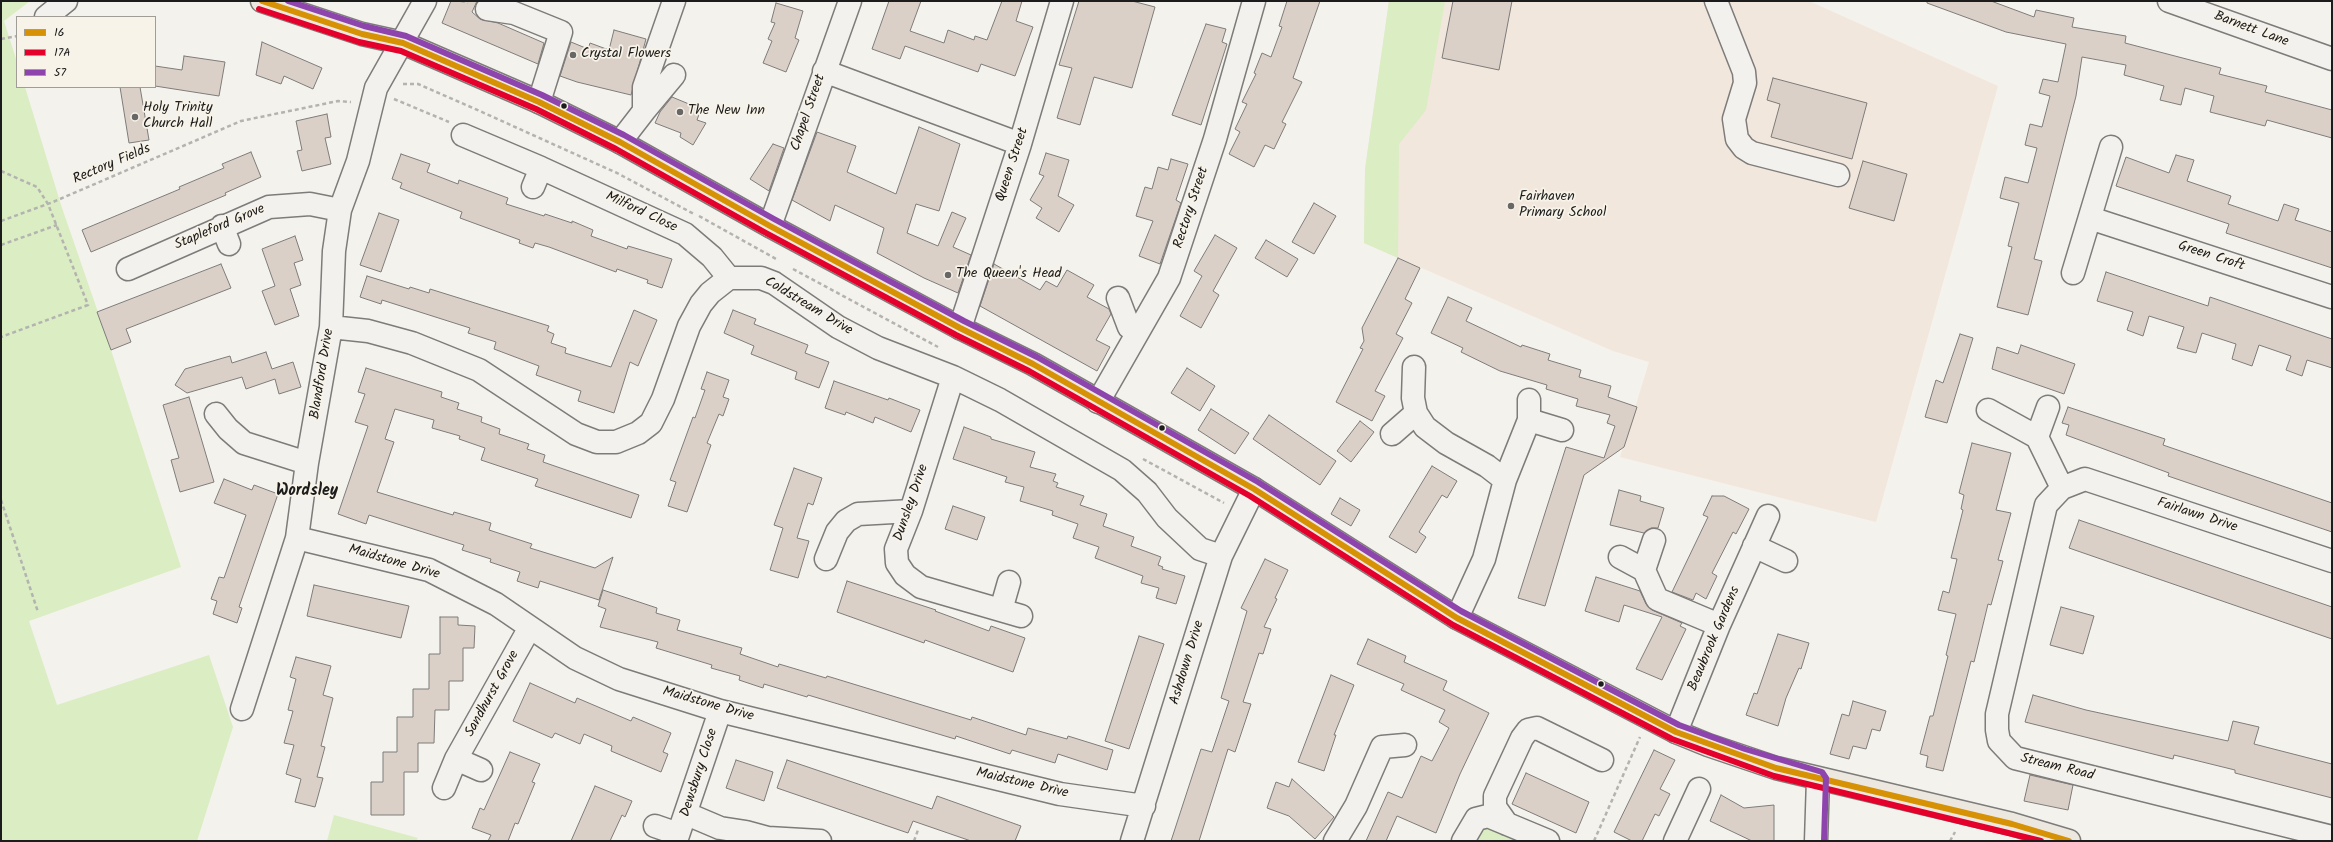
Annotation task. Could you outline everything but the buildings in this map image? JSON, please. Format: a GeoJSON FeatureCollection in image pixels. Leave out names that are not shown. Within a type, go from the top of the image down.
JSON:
{"type":"FeatureCollection","features":[{"type":"Feature","properties":{"kind":"highway"},"geometry":{"type":"LineString","coordinates":[[262,1],[362,34],[404,43],[539,102],[620,142],[770,226],[960,328],[1033,364],[1254,489],[1457,618],[1676,732],[1742,757],[1818,780],[2012,824],[2069,841]]}},
{"type":"Feature","properties":{"kind":"street"},"geometry":{"type":"LineString","coordinates":[[47,16],[66,1]]}},
{"type":"Feature","properties":{"kind":"street","name":"Blandford Drive"},"geometry":{"type":"LineString","coordinates":[[242,710],[297,538],[307,463],[331,327],[332,279],[340,210],[358,161],[372,103],[381,78],[404,43],[425,1]]}},
{"type":"Feature","properties":{"kind":"street"},"geometry":{"type":"LineString","coordinates":[[644,111],[644,87],[674,1]]}},
{"type":"Feature","properties":{"kind":"street","name":"Chapel Street"},"geometry":{"type":"LineString","coordinates":[[770,226],[850,1]]}},
{"type":"Feature","properties":{"kind":"street","name":"Queen Street"},"geometry":{"type":"LineString","coordinates":[[960,328],[1020,144],[1062,1]]}},
{"type":"Feature","properties":{"kind":"street","name":"Rectory Street"},"geometry":{"type":"LineString","coordinates":[[1098,402],[1169,278],[1215,139],[1254,1]]}},
{"type":"Feature","properties":{"kind":"street"},"geometry":{"type":"LineString","coordinates":[[1716,1],[1744,72],[1745,83],[1734,119],[1734,130],[1744,148],[1752,153],[1838,175]]}},
{"type":"Feature","properties":{"kind":"street","name":"Barnett Lane"},"geometry":{"type":"LineString","coordinates":[[2169,1],[2332,59]]}},
{"type":"Feature","properties":{"kind":"street"},"geometry":{"type":"LineString","coordinates":[[487,9],[514,13],[561,32],[539,102]]}},
{"type":"Feature","properties":{"kind":"street"},"geometry":{"type":"LineString","coordinates":[[824,71],[1020,144]]}},
{"type":"Feature","properties":{"kind":"street"},"geometry":{"type":"LineString","coordinates":[[620,142],[674,75]]}},
{"type":"Feature","properties":{"kind":"street","name":"Milford Close"},"geometry":{"type":"LineString","coordinates":[[463,136],[537,178],[685,234],[712,257],[729,278]]}},
{"type":"Feature","properties":{"kind":"street"},"geometry":{"type":"LineString","coordinates":[[2073,273],[2111,147]]}},
{"type":"Feature","properties":{"kind":"street","name":"Stapleford Grove"},"geometry":{"type":"LineString","coordinates":[[128,269],[226,235],[269,207],[310,204],[340,210]]}},
{"type":"Feature","properties":{"kind":"street","name":"Green Croft"},"geometry":{"type":"LineString","coordinates":[[2090,218],[2332,296]]}},
{"type":"Feature","properties":{"kind":"street"},"geometry":{"type":"LineString","coordinates":[[331,327],[368,331],[412,343],[479,370],[576,434],[597,442],[616,442],[638,433],[651,423],[663,399],[689,326],[698,309],[710,293],[729,278]]}},
{"type":"Feature","properties":{"kind":"street","name":"Coldstream Drive"},"geometry":{"type":"LineString","coordinates":[[729,278],[761,278],[774,283],[838,327],[878,348],[953,377],[1000,400],[1122,470],[1147,492],[1168,518],[1200,549],[1221,556]]}},
{"type":"Feature","properties":{"kind":"street"},"geometry":{"type":"LineString","coordinates":[[1118,298],[1129,327],[1137,333]]}},
{"type":"Feature","properties":{"kind":"street"},"geometry":{"type":"LineString","coordinates":[[1414,366],[1413,398],[1416,413],[1426,427],[1446,443],[1487,466],[1505,480]]}},
{"type":"Feature","properties":{"kind":"street","name":"Dunsley Drive"},"geometry":{"type":"LineString","coordinates":[[953,377],[911,510],[896,548],[897,563],[905,575],[922,587],[1011,613],[1009,582]]}},
{"type":"Feature","properties":{"kind":"street"},"geometry":{"type":"LineString","coordinates":[[2037,437],[2048,407]]}},
{"type":"Feature","properties":{"kind":"street"},"geometry":{"type":"LineString","coordinates":[[1457,618],[1484,559],[1505,480],[1529,410],[1562,430]]}},
{"type":"Feature","properties":{"kind":"street"},"geometry":{"type":"LineString","coordinates":[[1988,410],[2037,437],[2062,488]]}},
{"type":"Feature","properties":{"kind":"street"},"geometry":{"type":"LineString","coordinates":[[1392,434],[1416,413]]}},
{"type":"Feature","properties":{"kind":"street"},"geometry":{"type":"LineString","coordinates":[[216,414],[242,449],[307,463]]}},
{"type":"Feature","properties":{"kind":"street","name":"Fairlawn Drive"},"geometry":{"type":"LineString","coordinates":[[2062,488],[2084,479],[2332,561]]}},
{"type":"Feature","properties":{"kind":"street","name":"Stream Road"},"geometry":{"type":"LineString","coordinates":[[2062,488],[2046,505],[1997,714],[1999,741],[2005,750],[2015,758],[2332,837]]}},
{"type":"Feature","properties":{"kind":"street","name":"Ashdown Drive"},"geometry":{"type":"LineString","coordinates":[[1132,841],[1221,556],[1254,489]]}},
{"type":"Feature","properties":{"kind":"street"},"geometry":{"type":"LineString","coordinates":[[826,560],[837,532],[846,521],[858,514],[911,510]]}},
{"type":"Feature","properties":{"kind":"street","name":"Beaubrook Gardens"},"geometry":{"type":"LineString","coordinates":[[1676,732],[1719,625],[1768,516]]}},
{"type":"Feature","properties":{"kind":"street","name":"Maidstone Drive"},"geometry":{"type":"LineString","coordinates":[[297,538],[429,570],[496,604],[529,629],[575,658],[619,678],[720,711],[1060,794],[1144,806]]}},
{"type":"Feature","properties":{"kind":"street"},"geometry":{"type":"LineString","coordinates":[[1644,570],[1654,540]]}},
{"type":"Feature","properties":{"kind":"street"},"geometry":{"type":"LineString","coordinates":[[1754,546],[1786,561]]}},
{"type":"Feature","properties":{"kind":"street"},"geometry":{"type":"LineString","coordinates":[[1620,557],[1644,570],[1657,599],[1719,625]]}},
{"type":"Feature","properties":{"kind":"street","name":"Sandhurst Grove"},"geometry":{"type":"LineString","coordinates":[[444,788],[456,759],[529,629]]}},
{"type":"Feature","properties":{"kind":"street","name":"Dewsbury Close"},"geometry":{"type":"LineString","coordinates":[[655,826],[677,838],[720,711]]}},
{"type":"Feature","properties":{"kind":"street"},"geometry":{"type":"LineString","coordinates":[[1497,820],[1495,796],[1522,738],[1528,730],[1537,728],[1602,760]]}},
{"type":"Feature","properties":{"kind":"street"},"geometry":{"type":"LineString","coordinates":[[1335,841],[1356,806],[1382,747],[1405,745]]}},
{"type":"Feature","properties":{"kind":"street"},"geometry":{"type":"LineString","coordinates":[[456,759],[481,770]]}},
{"type":"Feature","properties":{"kind":"street"},"geometry":{"type":"LineString","coordinates":[[1816,841],[1818,780]]}},
{"type":"Feature","properties":{"kind":"street"},"geometry":{"type":"LineString","coordinates":[[1675,841],[1699,789]]}},
{"type":"Feature","properties":{"kind":"street"},"geometry":{"type":"LineString","coordinates":[[686,814],[720,828],[746,832],[768,838],[820,841]]}},
{"type":"Feature","properties":{"kind":"street"},"geometry":{"type":"LineString","coordinates":[[1463,841],[1476,819],[1497,820],[1548,841]]}},
{"type":"Feature","properties":{"kind":"path"},"geometry":{"type":"LineString","coordinates":[[1,39],[16,36]]}},
{"type":"Feature","properties":{"kind":"path"},"geometry":{"type":"LineString","coordinates":[[381,78],[387,96],[458,127],[463,136]]}},
{"type":"Feature","properties":{"kind":"path","name":"Rectory Fields"},"geometry":{"type":"LineString","coordinates":[[1,221],[48,204],[241,121],[338,101],[372,103]]}},
{"type":"Feature","properties":{"kind":"path"},"geometry":{"type":"LineString","coordinates":[[1,171],[37,187],[48,204],[88,305],[1,337]]}},
{"type":"Feature","properties":{"kind":"path"},"geometry":{"type":"LineString","coordinates":[[1,245],[57,225]]}},
{"type":"Feature","properties":{"kind":"path"},"geometry":{"type":"LineString","coordinates":[[1,500],[38,612]]}},
{"type":"Feature","properties":{"kind":"path"},"geometry":{"type":"LineString","coordinates":[[1594,841],[1648,718]]}},
{"type":"Feature","properties":{"kind":"path"},"geometry":{"type":"LineString","coordinates":[[914,841],[918,830]]}},
{"type":"Feature","properties":{"kind":"path"},"geometry":{"type":"LineString","coordinates":[[1950,841],[1956,831]]}},
{"type":"Feature","properties":{"kind":"shaded area"},"geometry":{"type":"Polygon","coordinates":[[[1389,1],[1809,1],[1998,86],[1876,522],[1620,457],[1649,362],[1613,351],[1364,243],[1365,169],[1389,1]]]}},
{"type":"Feature","properties":{"kind":"green space"},"geometry":{"type":"Polygon","coordinates":[[[1,1],[30,1],[4,21],[16,59],[16,88],[25,88],[61,205],[111,350],[181,567],[29,621],[57,705],[209,655],[233,727],[197,841],[1,841],[1,1]]]}},
{"type":"Feature","properties":{"kind":"green space"},"geometry":{"type":"Polygon","coordinates":[[[1389,1],[1445,1],[1426,110],[1399,144],[1398,258],[1364,243],[1365,169],[1389,1]]]}},
{"type":"Feature","properties":{"kind":"green space"},"geometry":{"type":"Polygon","coordinates":[[[334,815],[418,838],[416,841],[327,841],[334,815]]]}},
{"type":"Feature","properties":{"kind":"green space"},"geometry":{"type":"Polygon","coordinates":[[[1483,826],[1523,841],[1473,841],[1483,826]]]}},
{"type":"Feature","properties":{"kind":"transit line","name":"16"},"geometry":{"type":"LineString","coordinates":[[262,1],[362,34],[403,43],[539,102],[620,142],[770,226],[960,328],[1033,364],[1254,489],[1457,618],[1676,732],[1776,768],[2012,824],[2069,841]]}},
{"type":"Feature","properties":{"kind":"transit line","name":"57"},"geometry":{"type":"LineString","coordinates":[[288,1],[364,26],[406,36],[542,95],[624,135],[774,219],[964,321],[1037,357],[1258,482],[1461,611],[1679,725],[1745,749],[1822,772],[1826,778],[1824,841]]}},
{"type":"Feature","properties":{"kind":"transit line","name":"17A"},"geometry":{"type":"LineString","coordinates":[[259,9],[359,42],[401,51],[536,109],[616,149],[766,233],[956,335],[1029,371],[1250,496],[1453,625],[1672,739],[1774,776],[2041,841]]}},
{"type":"Feature","properties":{"kind":"place","name":"Crystal Flowers"},"geometry":{"type":"Point","coordinates":[573,55]}},
{"type":"Feature","properties":{"kind":"place","name":"The New Inn"},"geometry":{"type":"Point","coordinates":[680,112]}},
{"type":"Feature","properties":{"kind":"place","name":"Holy Trinity Church Hall"},"geometry":{"type":"Point","coordinates":[135,117]}},
{"type":"Feature","properties":{"kind":"place","name":"Fairhaven Primary School"},"geometry":{"type":"Point","coordinates":[1511,206]}},
{"type":"Feature","properties":{"kind":"place","name":"The Queen's Head"},"geometry":{"type":"Point","coordinates":[948,275]}},
{"type":"Feature","properties":{"kind":"district","name":"Wordsley"},"geometry":{"type":"Point","coordinates":[307,492]}}]}
